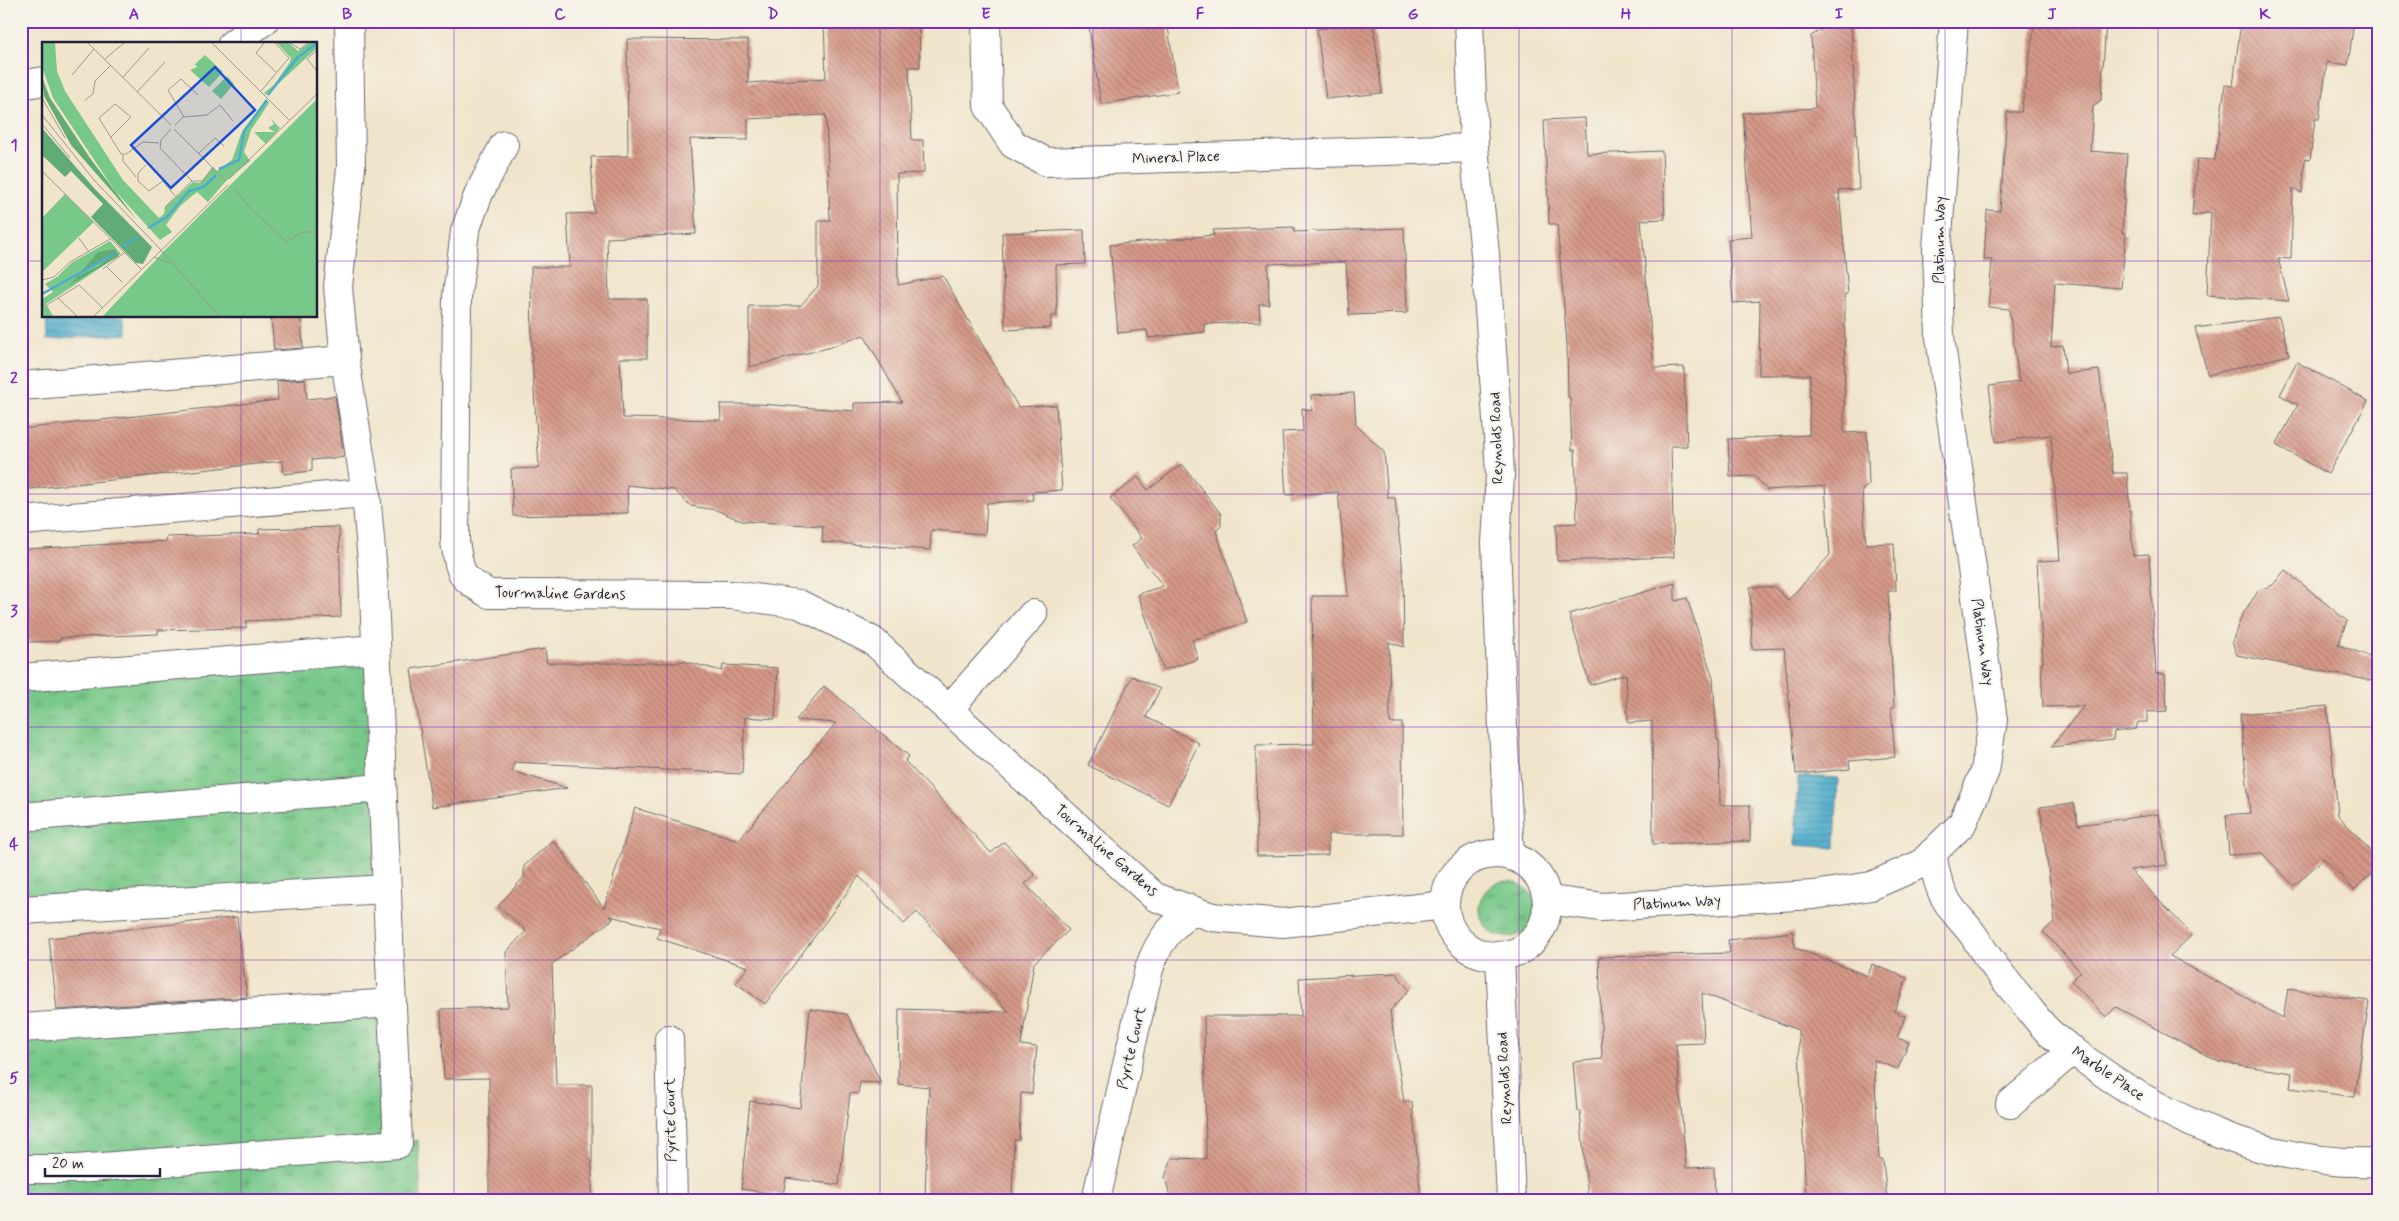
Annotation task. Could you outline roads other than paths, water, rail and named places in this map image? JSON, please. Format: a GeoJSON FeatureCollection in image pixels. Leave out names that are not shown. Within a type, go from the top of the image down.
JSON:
{"type":"FeatureCollection","features":[{"type":"Feature","properties":{"kind":"street"},"geometry":{"type":"LineString","coordinates":[[235,42],[264,21]]}},
{"type":"Feature","properties":{"kind":"street"},"geometry":{"type":"LineString","coordinates":[[21,1169],[76,1169],[398,1144],[373,573],[366,493],[345,360],[338,287],[351,168],[349,21]]}},
{"type":"Feature","properties":{"kind":"street","name":"Mineral Place"},"geometry":{"type":"LineString","coordinates":[[986,21],[988,106],[1013,144],[1046,162],[1474,148]]}},
{"type":"Feature","properties":{"kind":"street","name":"Reynolds Road"},"geometry":{"type":"LineString","coordinates":[[1469,21],[1474,148],[1485,254],[1500,475],[1496,543],[1510,856]]}},
{"type":"Feature","properties":{"kind":"street","name":"Platinum Way"},"geometry":{"type":"LineString","coordinates":[[1548,900],[1602,907],[1814,895],[1871,886],[1921,864],[1962,824],[1985,771],[1993,720],[1940,338],[1937,249],[1954,21]]}},
{"type":"Feature","properties":{"kind":"street"},"geometry":{"type":"LineString","coordinates":[[21,85],[42,81]]}},
{"type":"Feature","properties":{"kind":"street","name":"Tourmaline Gardens"},"geometry":{"type":"LineString","coordinates":[[504,145],[479,193],[465,231],[457,296],[455,542],[460,571],[470,582],[489,594],[732,595],[800,604],[873,641],[1155,897],[1212,917],[1283,922],[1446,905]]}},
{"type":"Feature","properties":{"kind":"street"},"geometry":{"type":"LineString","coordinates":[[21,386],[345,360]]}},
{"type":"Feature","properties":{"kind":"street"},"geometry":{"type":"LineString","coordinates":[[21,521],[366,493]]}},
{"type":"Feature","properties":{"kind":"street"},"geometry":{"type":"LineString","coordinates":[[948,710],[1033,614]]}},
{"type":"Feature","properties":{"kind":"street"},"geometry":{"type":"LineString","coordinates":[[21,678],[376,649]]}},
{"type":"Feature","properties":{"kind":"street"},"geometry":{"type":"LineString","coordinates":[[21,817],[382,788]]}},
{"type":"Feature","properties":{"kind":"street","name":"Marble Place"},"geometry":{"type":"LineString","coordinates":[[1932,853],[1936,876],[1948,903],[1968,927],[2004,980],[2050,1034],[2104,1075],[2132,1093],[2212,1131],[2262,1147],[2303,1156],[2357,1163],[2378,1162]]}},
{"type":"Feature","properties":{"kind":"street"},"geometry":{"type":"LineString","coordinates":[[1494,854],[1510,856],[1524,862],[1544,886],[1548,900],[1547,916],[1541,932],[1530,944],[1516,953],[1500,956],[1483,955],[1468,948],[1456,937],[1448,921],[1446,905],[1448,889],[1455,876],[1466,864],[1480,857],[1494,854]]}},
{"type":"Feature","properties":{"kind":"street"},"geometry":{"type":"LineString","coordinates":[[21,910],[386,889]]}},
{"type":"Feature","properties":{"kind":"street","name":"Pyrite Court"},"geometry":{"type":"LineString","coordinates":[[1096,1200],[1149,969],[1157,947],[1169,929],[1192,910]]}},
{"type":"Feature","properties":{"kind":"street","name":"Reynolds Road"},"geometry":{"type":"LineString","coordinates":[[1500,956],[1511,1200]]}},
{"type":"Feature","properties":{"kind":"street"},"geometry":{"type":"LineString","coordinates":[[21,1028],[392,1003]]}},
{"type":"Feature","properties":{"kind":"street","name":"Pyrite Court"},"geometry":{"type":"LineString","coordinates":[[669,1039],[673,1200]]}},
{"type":"Feature","properties":{"kind":"street"},"geometry":{"type":"LineString","coordinates":[[2010,1104],[2073,1050]]}},
{"type":"Feature","properties":{"kind":"water"},"geometry":{"type":"Polygon","coordinates":[[[46,318],[124,318],[127,334],[47,340],[46,318]]]}},
{"type":"Feature","properties":{"kind":"water"},"geometry":{"type":"Polygon","coordinates":[[[1798,776],[1838,778],[1835,848],[1795,845],[1798,776]]]}}]}
